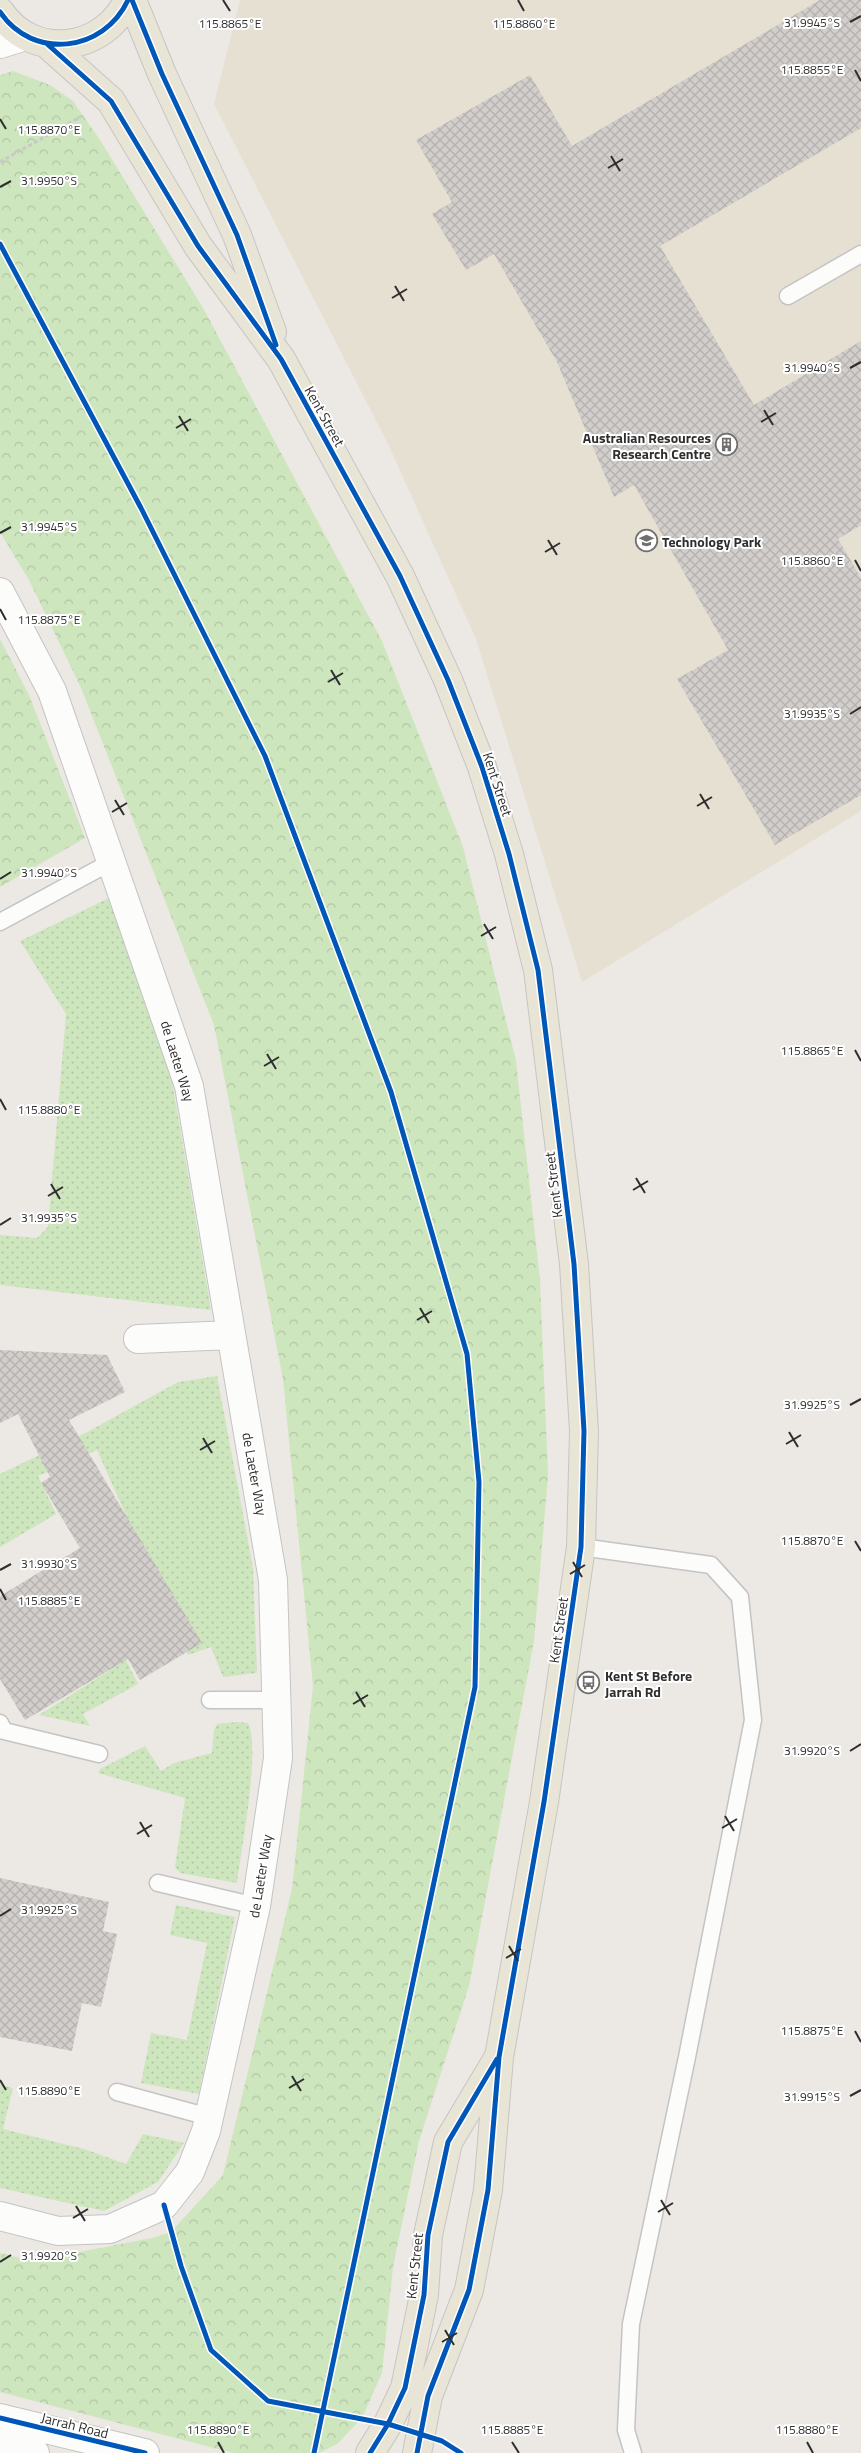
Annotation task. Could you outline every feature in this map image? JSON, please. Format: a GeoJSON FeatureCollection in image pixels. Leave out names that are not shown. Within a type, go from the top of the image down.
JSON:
{"type":"FeatureCollection","features":[{"type":"Feature","properties":{"kind":"main road"},"geometry":{"type":"LineString","coordinates":[[36,40],[67,45],[97,35],[113,23],[128,0]]}},
{"type":"Feature","properties":{"kind":"main road","name":"Kent Street"},"geometry":{"type":"LineString","coordinates":[[132,0],[162,74],[237,234],[281,359]]}},
{"type":"Feature","properties":{"kind":"main road","name":"Kent Street"},"geometry":{"type":"LineString","coordinates":[[0,12],[9,24],[36,40],[111,101],[198,246],[281,359],[400,576],[444,671],[482,767],[509,854],[538,970],[574,1264],[584,1431],[581,1547],[544,1802],[499,2057],[488,2190],[469,2290],[428,2396],[417,2453]]}},
{"type":"Feature","properties":{"kind":"main road","name":"Kent Street"},"geometry":{"type":"LineString","coordinates":[[370,2453],[388,2424],[405,2388],[424,2295],[428,2235],[448,2142],[499,2057]]}},
{"type":"Feature","properties":{"kind":"street"},"geometry":{"type":"LineString","coordinates":[[0,44],[36,40]]}},
{"type":"Feature","properties":{"kind":"street","name":"de Laeter Way"},"geometry":{"type":"LineString","coordinates":[[0,592],[52,691],[189,1086],[273,1580],[278,1758],[256,1906],[209,2117],[190,2172],[164,2205],[110,2229],[58,2231],[0,2216]]}},
{"type":"Feature","properties":{"kind":"street"},"geometry":{"type":"LineString","coordinates":[[138,1339],[231,1335]]}},
{"type":"Feature","properties":{"kind":"street","name":"Jarrah Road"},"geometry":{"type":"LineString","coordinates":[[0,2418],[91,2442],[145,2453]]}},
{"type":"Feature","properties":{"kind":"street"},"geometry":{"type":"LineString","coordinates":[[0,2444],[35,2453]]}},
{"type":"Feature","properties":{"kind":"lane"},"geometry":{"type":"LineString","coordinates":[[788,296],[861,254]]}},
{"type":"Feature","properties":{"kind":"lane"},"geometry":{"type":"LineString","coordinates":[[0,922],[111,862]]}},
{"type":"Feature","properties":{"kind":"lane"},"geometry":{"type":"LineString","coordinates":[[581,1547],[711,1565],[740,1597],[753,1720],[687,2057],[631,2324],[626,2430],[633,2453]]}},
{"type":"Feature","properties":{"kind":"lane"},"geometry":{"type":"LineString","coordinates":[[210,1700],[277,1700]]}},
{"type":"Feature","properties":{"kind":"lane"},"geometry":{"type":"LineString","coordinates":[[0,1723],[4,1731],[99,1754]]}},
{"type":"Feature","properties":{"kind":"lane"},"geometry":{"type":"LineString","coordinates":[[158,1883],[256,1906]]}},
{"type":"Feature","properties":{"kind":"lane"},"geometry":{"type":"LineString","coordinates":[[117,2092],[209,2117]]}},
{"type":"Feature","properties":{"kind":"shaded area","name":"Technology Park"},"geometry":{"type":"Polygon","coordinates":[[[240,0],[861,0],[861,811],[582,982],[476,639],[388,444],[214,104],[240,0]]]}},
{"type":"Feature","properties":{"kind":"green space"},"geometry":{"type":"Polygon","coordinates":[[[13,71],[50,85],[73,101],[100,140],[203,308],[382,641],[463,847],[516,1061],[540,1280],[548,1476],[534,1641],[469,1986],[419,2141],[393,2267],[382,2373],[362,2418],[337,2444],[319,2453],[233,2453],[0,2392],[0,2253],[32,2261],[152,2238],[171,2232],[223,2175],[292,1889],[313,1686],[283,1379],[214,1025],[81,688],[29,580],[0,532],[0,75],[13,71]]]}},
{"type":"Feature","properties":{"kind":"green space"},"geometry":{"type":"Polygon","coordinates":[[[0,639],[29,695],[85,838],[0,887],[0,639]]]}},
{"type":"Feature","properties":{"kind":"green space"},"geometry":{"type":"Polygon","coordinates":[[[109,898],[124,933],[171,1075],[211,1310],[0,1285],[0,1235],[37,1238],[48,1227],[66,1014],[20,941],[109,898]]]}},
{"type":"Feature","properties":{"kind":"green space"},"geometry":{"type":"Polygon","coordinates":[[[217,1376],[253,1568],[257,1673],[223,1677],[211,1647],[188,1655],[97,1450],[38,1476],[56,1514],[0,1547],[0,1474],[89,1431],[178,1382],[217,1376]]]}},
{"type":"Feature","properties":{"kind":"green space"},"geometry":{"type":"Polygon","coordinates":[[[126,1660],[138,1684],[83,1714],[90,1726],[39,1715],[126,1660]]]}},
{"type":"Feature","properties":{"kind":"green space"},"geometry":{"type":"Polygon","coordinates":[[[248,1723],[252,1754],[249,1800],[237,1883],[180,1873],[175,1867],[185,1798],[98,1773],[100,1769],[145,1746],[161,1771],[174,1763],[212,1753],[214,1730],[217,1724],[248,1723]]]}},
{"type":"Feature","properties":{"kind":"green space"},"geometry":{"type":"Polygon","coordinates":[[[176,1905],[235,1917],[199,2094],[141,2083],[151,2033],[187,2040],[207,1943],[170,1935],[176,1905]]]}},
{"type":"Feature","properties":{"kind":"green space"},"geometry":{"type":"Polygon","coordinates":[[[0,2085],[13,2088],[3,2129],[84,2149],[126,2164],[143,2134],[184,2143],[158,2182],[104,2211],[0,2188],[0,2085]]]}},
{"type":"Feature","properties":{"kind":"building","name":"Australian Resources Research Centre"},"geometry":{"type":"Polygon","coordinates":[[[820,0],[861,0],[861,128],[660,246],[754,405],[861,341],[861,525],[838,539],[861,578],[861,795],[775,845],[677,679],[728,650],[634,485],[614,497],[557,362],[494,254],[466,270],[432,214],[452,202],[416,140],[530,75],[572,146],[820,0]]]}},
{"type":"Feature","properties":{"kind":"building"},"geometry":{"type":"Polygon","coordinates":[[[0,1350],[107,1355],[125,1392],[69,1420],[202,1643],[140,1680],[128,1659],[25,1720],[0,1679],[0,1596],[80,1548],[41,1483],[50,1477],[18,1414],[0,1423],[0,1350]]]}},
{"type":"Feature","properties":{"kind":"building"},"geometry":{"type":"Polygon","coordinates":[[[0,1878],[109,1902],[103,1931],[117,1934],[101,2007],[82,2003],[72,2051],[0,2037],[0,1878]]]}},
{"type":"Feature","properties":{"kind":"cycle path"},"geometry":{"type":"LineString","coordinates":[[0,12],[14,28],[31,38],[49,43],[67,44],[86,40],[103,31],[117,17],[128,0]]}},
{"type":"Feature","properties":{"kind":"cycle path"},"geometry":{"type":"LineString","coordinates":[[132,0],[162,74],[237,235],[276,345]]}},
{"type":"Feature","properties":{"kind":"cycle path"},"geometry":{"type":"LineString","coordinates":[[46,43],[111,101],[198,246],[281,359],[400,576],[448,680],[482,767],[509,854],[538,970],[574,1264],[584,1431],[581,1547],[544,1802],[499,2057],[488,2190],[469,2290],[428,2396],[417,2453]]}},
{"type":"Feature","properties":{"kind":"cycle path"},"geometry":{"type":"LineString","coordinates":[[0,244],[141,508],[265,756],[391,1092],[467,1354],[479,1482],[475,1687],[314,2453]]}},
{"type":"Feature","properties":{"kind":"cycle path"},"geometry":{"type":"LineString","coordinates":[[370,2453],[388,2424],[405,2388],[424,2295],[428,2235],[448,2142],[497,2059]]}},
{"type":"Feature","properties":{"kind":"cycle path"},"geometry":{"type":"LineString","coordinates":[[164,2205],[181,2266],[211,2350],[268,2401],[388,2424],[442,2441],[461,2453]]}},
{"type":"Feature","properties":{"kind":"cycle path"},"geometry":{"type":"LineString","coordinates":[[0,2418],[145,2453]]}},
{"type":"Feature","properties":{"kind":"place","name":"Australian Resources Research Centre"},"geometry":{"type":"Point","coordinates":[727,445]}},
{"type":"Feature","properties":{"kind":"place","name":"Technology Park"},"geometry":{"type":"Point","coordinates":[646,541]}},
{"type":"Feature","properties":{"kind":"place","name":"Kent St Before Jarrah Rd"},"geometry":{"type":"Point","coordinates":[589,1683]}}]}
